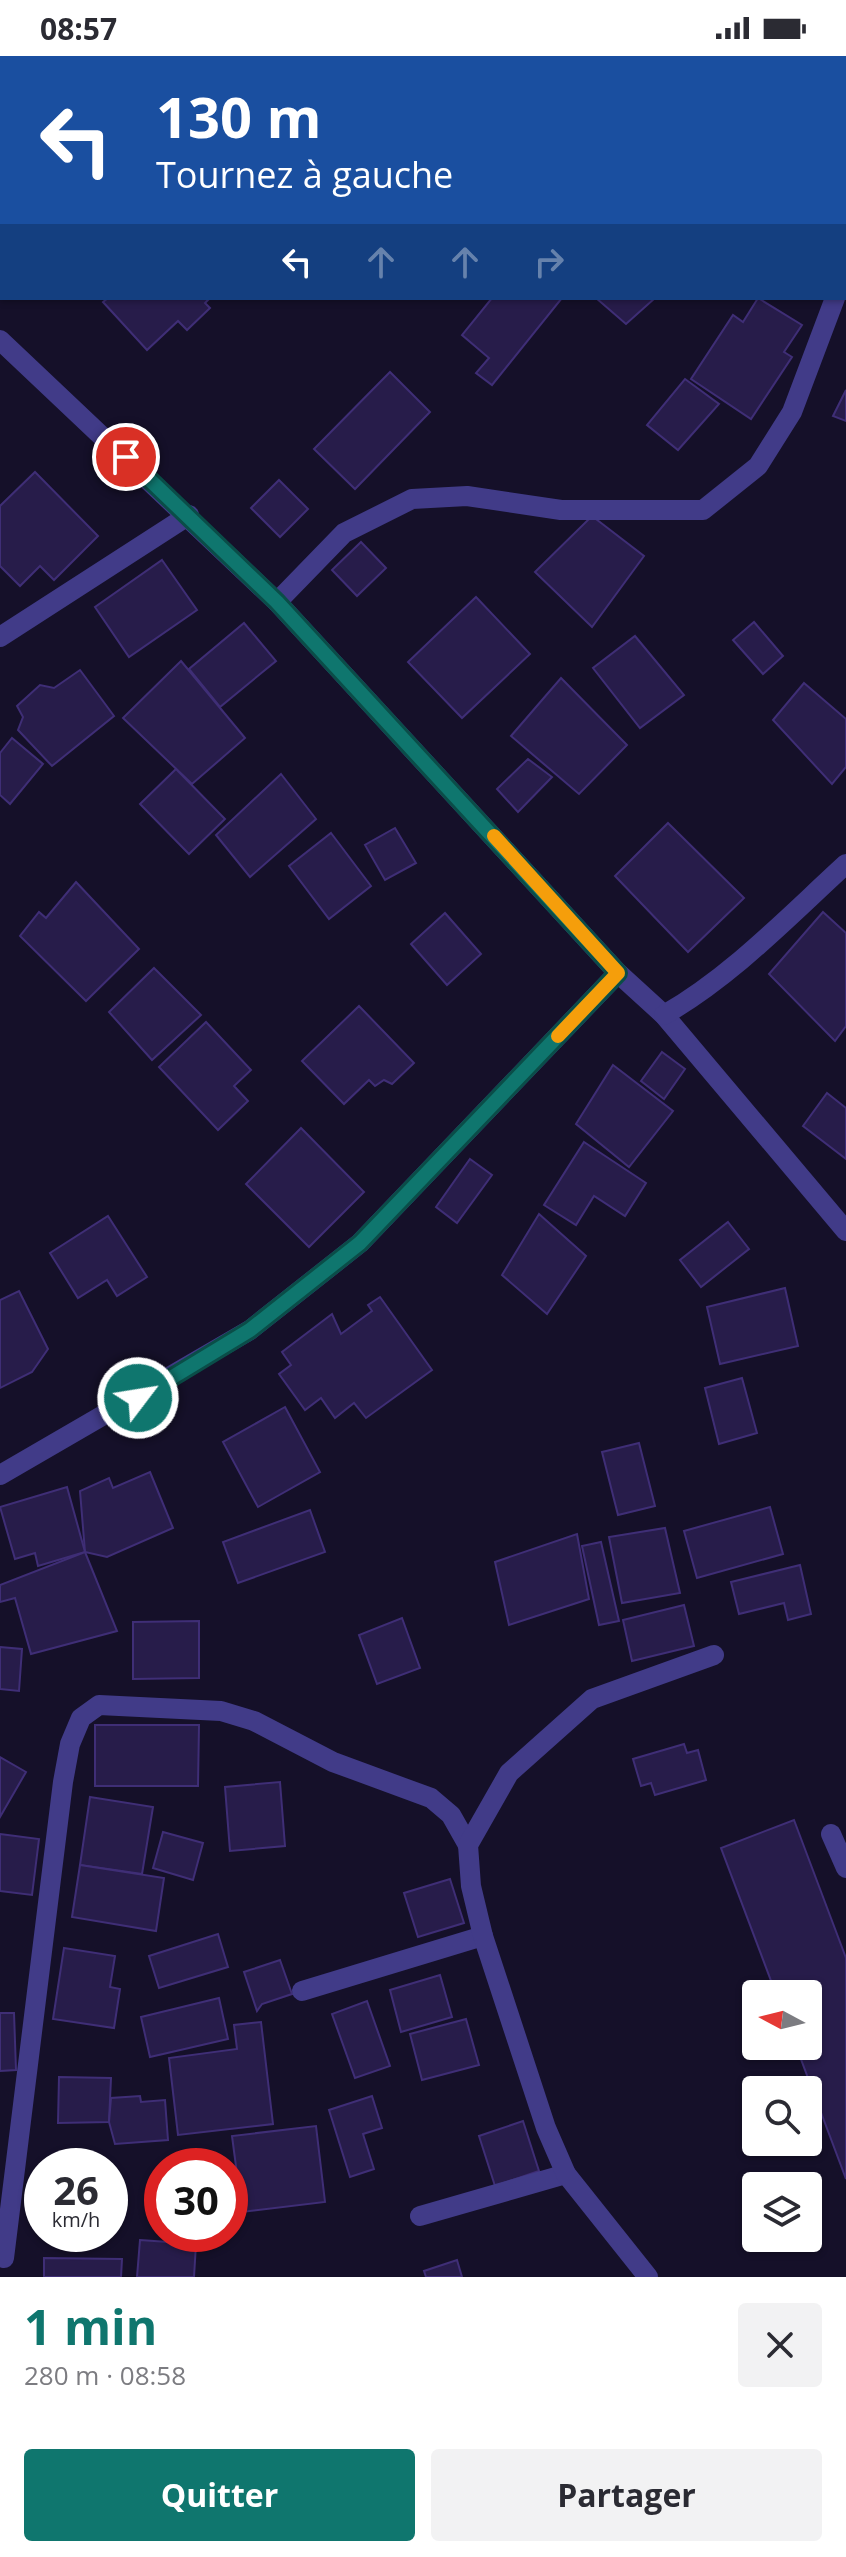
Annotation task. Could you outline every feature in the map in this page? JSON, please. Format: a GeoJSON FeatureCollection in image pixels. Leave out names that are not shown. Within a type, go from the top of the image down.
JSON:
{"type":"FeatureCollection","features":[{"type":"Feature","properties":{"kind":"street"},"geometry":{"type":"LineString","coordinates":[[277,602],[344,533],[412,499],[467,496],[561,510],[703,510],[758,466],[785,423],[834,300]]}},
{"type":"Feature","properties":{"kind":"street"},"geometry":{"type":"LineString","coordinates":[[0,340],[189,515],[277,602],[618,973],[664,1015],[846,1231]]}},
{"type":"Feature","properties":{"kind":"street"},"geometry":{"type":"LineString","coordinates":[[0,637],[189,515]]}},
{"type":"Feature","properties":{"kind":"street"},"geometry":{"type":"LineString","coordinates":[[664,1015],[732,967],[846,864]]}},
{"type":"Feature","properties":{"kind":"street"},"geometry":{"type":"LineString","coordinates":[[0,1475],[250,1330],[360,1243],[618,973]]}},
{"type":"Feature","properties":{"kind":"street"},"geometry":{"type":"LineString","coordinates":[[468,1845],[509,1773],[592,1699],[714,1655]]}},
{"type":"Feature","properties":{"kind":"street"},"geometry":{"type":"LineString","coordinates":[[4,2258],[63,1782],[70,1744],[81,1718],[99,1705],[221,1711],[254,1721],[333,1762],[431,1798],[451,1815],[468,1845],[471,1886],[483,1936],[546,2128],[566,2174],[648,2277]]}},
{"type":"Feature","properties":{"kind":"street"},"geometry":{"type":"LineString","coordinates":[[831,1834],[846,1868]]}},
{"type":"Feature","properties":{"kind":"street"},"geometry":{"type":"LineString","coordinates":[[302,1991],[483,1936]]}},
{"type":"Feature","properties":{"kind":"street"},"geometry":{"type":"LineString","coordinates":[[420,2216],[566,2174]]}},
{"type":"Feature","properties":{"kind":"building"},"geometry":{"type":"Polygon","coordinates":[[[208,300],[205,303],[210,308],[187,330],[178,321],[147,350],[103,302],[208,300]]]}},
{"type":"Feature","properties":{"kind":"building"},"geometry":{"type":"Polygon","coordinates":[[[490,300],[560,300],[492,385],[476,373],[489,358],[462,335],[490,300]]]}},
{"type":"Feature","properties":{"kind":"building"},"geometry":{"type":"Polygon","coordinates":[[[598,300],[653,300],[626,324],[598,300]]]}},
{"type":"Feature","properties":{"kind":"building"},"geometry":{"type":"Polygon","coordinates":[[[757,300],[761,300],[802,325],[784,352],[792,357],[751,419],[691,379],[733,315],[743,322],[757,300]]]}},
{"type":"Feature","properties":{"kind":"building"},"geometry":{"type":"Polygon","coordinates":[[[390,372],[430,412],[355,489],[314,449],[390,372]]]}},
{"type":"Feature","properties":{"kind":"building"},"geometry":{"type":"Polygon","coordinates":[[[685,379],[719,404],[678,450],[647,425],[685,379]]]}},
{"type":"Feature","properties":{"kind":"building"},"geometry":{"type":"Polygon","coordinates":[[[846,390],[846,421],[833,416],[846,390]]]}},
{"type":"Feature","properties":{"kind":"building"},"geometry":{"type":"Polygon","coordinates":[[[35,472],[98,536],[54,580],[40,566],[20,586],[0,566],[0,506],[35,472]]]}},
{"type":"Feature","properties":{"kind":"building"},"geometry":{"type":"Polygon","coordinates":[[[279,480],[308,509],[280,537],[251,508],[279,480]]]}},
{"type":"Feature","properties":{"kind":"building"},"geometry":{"type":"Polygon","coordinates":[[[592,516],[644,556],[592,627],[535,572],[592,516]]]}},
{"type":"Feature","properties":{"kind":"building"},"geometry":{"type":"Polygon","coordinates":[[[361,542],[386,568],[357,596],[332,570],[361,542]]]}},
{"type":"Feature","properties":{"kind":"building"},"geometry":{"type":"Polygon","coordinates":[[[162,560],[197,610],[129,657],[95,607],[162,560]]]}},
{"type":"Feature","properties":{"kind":"building"},"geometry":{"type":"Polygon","coordinates":[[[476,597],[530,654],[462,718],[408,662],[476,597]]]}},
{"type":"Feature","properties":{"kind":"building"},"geometry":{"type":"Polygon","coordinates":[[[754,622],[783,656],[763,674],[733,640],[754,622]]]}},
{"type":"Feature","properties":{"kind":"building"},"geometry":{"type":"Polygon","coordinates":[[[244,623],[276,661],[220,707],[189,669],[244,623]]]}},
{"type":"Feature","properties":{"kind":"building"},"geometry":{"type":"Polygon","coordinates":[[[635,636],[684,695],[640,728],[593,668],[635,636]]]}},
{"type":"Feature","properties":{"kind":"building"},"geometry":{"type":"Polygon","coordinates":[[[181,661],[245,738],[192,784],[123,718],[181,661]]]}},
{"type":"Feature","properties":{"kind":"building"},"geometry":{"type":"Polygon","coordinates":[[[80,670],[114,716],[52,766],[18,730],[23,717],[17,706],[40,685],[54,688],[80,670]]]}},
{"type":"Feature","properties":{"kind":"building"},"geometry":{"type":"Polygon","coordinates":[[[561,678],[627,745],[579,794],[511,736],[561,678]]]}},
{"type":"Feature","properties":{"kind":"building"},"geometry":{"type":"Polygon","coordinates":[[[804,683],[846,719],[846,767],[832,784],[773,720],[804,683]]]}},
{"type":"Feature","properties":{"kind":"building"},"geometry":{"type":"Polygon","coordinates":[[[12,738],[43,764],[10,804],[0,795],[0,753],[12,738]]]}},
{"type":"Feature","properties":{"kind":"building"},"geometry":{"type":"Polygon","coordinates":[[[528,759],[552,777],[518,812],[497,789],[528,759]]]}},
{"type":"Feature","properties":{"kind":"building"},"geometry":{"type":"Polygon","coordinates":[[[176,769],[225,819],[189,854],[140,804],[176,769]]]}},
{"type":"Feature","properties":{"kind":"building"},"geometry":{"type":"Polygon","coordinates":[[[281,774],[316,819],[250,877],[216,835],[281,774]]]}},
{"type":"Feature","properties":{"kind":"building"},"geometry":{"type":"Polygon","coordinates":[[[668,823],[744,898],[688,952],[615,876],[668,823]]]}},
{"type":"Feature","properties":{"kind":"building"},"geometry":{"type":"Polygon","coordinates":[[[395,828],[416,863],[385,880],[365,845],[395,828]]]}},
{"type":"Feature","properties":{"kind":"building"},"geometry":{"type":"Polygon","coordinates":[[[331,833],[371,886],[329,919],[289,866],[331,833]]]}},
{"type":"Feature","properties":{"kind":"building"},"geometry":{"type":"Polygon","coordinates":[[[76,882],[139,949],[86,1001],[20,936],[39,912],[46,918],[76,882]]]}},
{"type":"Feature","properties":{"kind":"building"},"geometry":{"type":"Polygon","coordinates":[[[823,912],[846,933],[846,1026],[835,1041],[769,974],[823,912]]]}},
{"type":"Feature","properties":{"kind":"building"},"geometry":{"type":"Polygon","coordinates":[[[445,913],[481,954],[447,985],[411,944],[445,913]]]}},
{"type":"Feature","properties":{"kind":"building"},"geometry":{"type":"Polygon","coordinates":[[[154,968],[201,1015],[152,1060],[109,1012],[154,968]]]}},
{"type":"Feature","properties":{"kind":"building"},"geometry":{"type":"Polygon","coordinates":[[[359,1006],[414,1063],[392,1084],[384,1080],[375,1086],[369,1080],[344,1104],[302,1061],[359,1006]]]}},
{"type":"Feature","properties":{"kind":"building"},"geometry":{"type":"Polygon","coordinates":[[[206,1022],[251,1070],[234,1086],[248,1101],[218,1130],[159,1067],[206,1022]]]}},
{"type":"Feature","properties":{"kind":"building"},"geometry":{"type":"Polygon","coordinates":[[[662,1052],[685,1069],[664,1099],[641,1081],[662,1052]]]}},
{"type":"Feature","properties":{"kind":"building"},"geometry":{"type":"Polygon","coordinates":[[[613,1065],[673,1111],[629,1167],[576,1124],[613,1065]]]}},
{"type":"Feature","properties":{"kind":"building"},"geometry":{"type":"Polygon","coordinates":[[[827,1093],[846,1108],[846,1159],[803,1126],[827,1093]]]}},
{"type":"Feature","properties":{"kind":"building"},"geometry":{"type":"Polygon","coordinates":[[[301,1128],[364,1192],[309,1247],[246,1184],[301,1128]]]}},
{"type":"Feature","properties":{"kind":"building"},"geometry":{"type":"Polygon","coordinates":[[[584,1142],[646,1183],[625,1216],[594,1196],[576,1225],[544,1205],[584,1142]]]}},
{"type":"Feature","properties":{"kind":"building"},"geometry":{"type":"Polygon","coordinates":[[[470,1159],[492,1175],[457,1223],[436,1207],[470,1159]]]}},
{"type":"Feature","properties":{"kind":"building"},"geometry":{"type":"Polygon","coordinates":[[[539,1214],[586,1256],[547,1314],[502,1275],[539,1214]]]}},
{"type":"Feature","properties":{"kind":"building"},"geometry":{"type":"Polygon","coordinates":[[[108,1216],[147,1277],[117,1296],[107,1280],[78,1298],[50,1253],[108,1216]]]}},
{"type":"Feature","properties":{"kind":"building"},"geometry":{"type":"Polygon","coordinates":[[[728,1222],[749,1249],[701,1287],[680,1260],[728,1222]]]}},
{"type":"Feature","properties":{"kind":"building"},"geometry":{"type":"Polygon","coordinates":[[[785,1288],[798,1346],[720,1364],[707,1307],[785,1288]]]}},
{"type":"Feature","properties":{"kind":"building"},"geometry":{"type":"Polygon","coordinates":[[[19,1291],[48,1349],[32,1372],[0,1388],[0,1300],[19,1291]]]}},
{"type":"Feature","properties":{"kind":"building"},"geometry":{"type":"Polygon","coordinates":[[[380,1297],[432,1370],[366,1418],[354,1403],[335,1418],[321,1398],[305,1410],[279,1374],[291,1365],[282,1352],[332,1314],[341,1334],[372,1311],[368,1305],[380,1297]]]}},
{"type":"Feature","properties":{"kind":"building"},"geometry":{"type":"Polygon","coordinates":[[[742,1378],[757,1433],[719,1444],[705,1388],[742,1378]]]}},
{"type":"Feature","properties":{"kind":"building"},"geometry":{"type":"Polygon","coordinates":[[[285,1407],[320,1472],[258,1507],[223,1442],[285,1407]]]}},
{"type":"Feature","properties":{"kind":"building"},"geometry":{"type":"Polygon","coordinates":[[[639,1443],[655,1506],[618,1515],[602,1452],[639,1443]]]}},
{"type":"Feature","properties":{"kind":"building"},"geometry":{"type":"Polygon","coordinates":[[[150,1472],[173,1528],[107,1557],[85,1552],[80,1491],[109,1478],[113,1488],[150,1472]]]}},
{"type":"Feature","properties":{"kind":"building"},"geometry":{"type":"Polygon","coordinates":[[[67,1487],[85,1552],[38,1566],[35,1553],[15,1559],[0,1507],[67,1487]]]}},
{"type":"Feature","properties":{"kind":"building"},"geometry":{"type":"Polygon","coordinates":[[[770,1507],[783,1554],[697,1578],[684,1531],[770,1507]]]}},
{"type":"Feature","properties":{"kind":"building"},"geometry":{"type":"Polygon","coordinates":[[[310,1510],[325,1552],[238,1583],[223,1542],[310,1510]]]}},
{"type":"Feature","properties":{"kind":"building"},"geometry":{"type":"Polygon","coordinates":[[[665,1528],[680,1593],[622,1603],[609,1537],[665,1528]]]}},
{"type":"Feature","properties":{"kind":"building"},"geometry":{"type":"Polygon","coordinates":[[[577,1534],[589,1599],[509,1625],[495,1562],[577,1534]]]}},
{"type":"Feature","properties":{"kind":"building"},"geometry":{"type":"Polygon","coordinates":[[[601,1542],[619,1621],[599,1625],[582,1546],[601,1542]]]}},
{"type":"Feature","properties":{"kind":"building"},"geometry":{"type":"Polygon","coordinates":[[[85,1552],[117,1631],[31,1654],[15,1598],[0,1602],[0,1585],[85,1552]]]}},
{"type":"Feature","properties":{"kind":"building"},"geometry":{"type":"Polygon","coordinates":[[[800,1565],[811,1614],[788,1620],[784,1603],[739,1614],[731,1582],[800,1565]]]}},
{"type":"Feature","properties":{"kind":"building"},"geometry":{"type":"Polygon","coordinates":[[[684,1605],[694,1646],[632,1661],[623,1620],[684,1605]]]}},
{"type":"Feature","properties":{"kind":"building"},"geometry":{"type":"Polygon","coordinates":[[[402,1618],[420,1668],[377,1684],[359,1635],[402,1618]]]}},
{"type":"Feature","properties":{"kind":"building"},"geometry":{"type":"Polygon","coordinates":[[[199,1621],[199,1678],[133,1679],[133,1622],[199,1621]]]}},
{"type":"Feature","properties":{"kind":"building"},"geometry":{"type":"Polygon","coordinates":[[[0,1647],[22,1649],[19,1691],[0,1689],[0,1647]]]}},
{"type":"Feature","properties":{"kind":"building"},"geometry":{"type":"Polygon","coordinates":[[[95,1725],[199,1725],[198,1786],[95,1786],[95,1725]]]}},
{"type":"Feature","properties":{"kind":"building"},"geometry":{"type":"Polygon","coordinates":[[[684,1744],[687,1753],[698,1750],[706,1780],[655,1795],[651,1783],[641,1786],[633,1759],[684,1744]]]}},
{"type":"Feature","properties":{"kind":"building"},"geometry":{"type":"Polygon","coordinates":[[[0,1757],[26,1772],[0,1817],[0,1757]]]}},
{"type":"Feature","properties":{"kind":"building"},"geometry":{"type":"Polygon","coordinates":[[[280,1782],[285,1846],[230,1851],[225,1787],[280,1782]]]}},
{"type":"Feature","properties":{"kind":"building"},"geometry":{"type":"Polygon","coordinates":[[[90,1797],[153,1807],[142,1874],[80,1865],[90,1797]]]}},
{"type":"Feature","properties":{"kind":"building"},"geometry":{"type":"Polygon","coordinates":[[[794,1820],[846,1958],[846,2179],[822,2115],[822,2076],[807,2076],[801,2060],[822,2060],[822,1980],[771,1980],[721,1848],[794,1820]]]}},
{"type":"Feature","properties":{"kind":"building"},"geometry":{"type":"Polygon","coordinates":[[[163,1832],[203,1843],[193,1880],[153,1868],[163,1832]]]}},
{"type":"Feature","properties":{"kind":"building"},"geometry":{"type":"Polygon","coordinates":[[[0,1834],[39,1839],[32,1895],[0,1891],[0,1834]]]}},
{"type":"Feature","properties":{"kind":"building"},"geometry":{"type":"Polygon","coordinates":[[[80,1865],[164,1878],[156,1931],[72,1917],[80,1865]]]}},
{"type":"Feature","properties":{"kind":"building"},"geometry":{"type":"Polygon","coordinates":[[[450,1879],[464,1923],[418,1937],[404,1893],[450,1879]]]}},
{"type":"Feature","properties":{"kind":"building"},"geometry":{"type":"Polygon","coordinates":[[[218,1934],[228,1967],[159,1988],[149,1956],[218,1934]]]}},
{"type":"Feature","properties":{"kind":"building"},"geometry":{"type":"Polygon","coordinates":[[[64,1948],[115,1956],[110,1987],[120,1989],[114,2028],[53,2019],[64,1948]]]}},
{"type":"Feature","properties":{"kind":"building"},"geometry":{"type":"Polygon","coordinates":[[[280,1960],[292,1994],[262,2004],[257,2011],[244,1972],[280,1960]]]}},
{"type":"Feature","properties":{"kind":"building"},"geometry":{"type":"Polygon","coordinates":[[[440,1975],[452,2017],[401,2032],[390,1990],[440,1975]]]}},
{"type":"Feature","properties":{"kind":"building"},"geometry":{"type":"Polygon","coordinates":[[[219,1998],[228,2039],[150,2057],[141,2017],[219,1998]]]}},
{"type":"Feature","properties":{"kind":"building"},"geometry":{"type":"Polygon","coordinates":[[[367,2001],[390,2066],[355,2078],[332,2014],[367,2001]]]}},
{"type":"Feature","properties":{"kind":"building"},"geometry":{"type":"Polygon","coordinates":[[[0,2013],[14,2013],[16,2070],[0,2071],[0,2013]]]}},
{"type":"Feature","properties":{"kind":"building"},"geometry":{"type":"Polygon","coordinates":[[[466,2019],[479,2065],[422,2080],[410,2034],[466,2019]]]}},
{"type":"Feature","properties":{"kind":"building"},"geometry":{"type":"Polygon","coordinates":[[[261,2022],[273,2124],[178,2135],[169,2058],[237,2049],[234,2025],[261,2022]]]}},
{"type":"Feature","properties":{"kind":"building"},"geometry":{"type":"Polygon","coordinates":[[[59,2077],[111,2078],[109,2122],[58,2123],[59,2077]]]}},
{"type":"Feature","properties":{"kind":"building"},"geometry":{"type":"Polygon","coordinates":[[[140,2096],[141,2102],[165,2100],[168,2140],[115,2144],[109,2122],[111,2098],[140,2096]]]}},
{"type":"Feature","properties":{"kind":"building"},"geometry":{"type":"Polygon","coordinates":[[[372,2096],[382,2128],[363,2134],[374,2169],[350,2177],[329,2110],[372,2096]]]}},
{"type":"Feature","properties":{"kind":"building"},"geometry":{"type":"Polygon","coordinates":[[[523,2121],[539,2171],[495,2186],[479,2136],[523,2121]]]}},
{"type":"Feature","properties":{"kind":"building"},"geometry":{"type":"Polygon","coordinates":[[[316,2126],[325,2202],[248,2211],[248,2148],[234,2148],[232,2136],[316,2126]]]}},
{"type":"Feature","properties":{"kind":"building"},"geometry":{"type":"Polygon","coordinates":[[[140,2240],[144,2240],[144,2252],[196,2252],[194,2277],[137,2277],[140,2240]]]}},
{"type":"Feature","properties":{"kind":"building"},"geometry":{"type":"Polygon","coordinates":[[[44,2258],[122,2259],[121,2277],[44,2277],[44,2258]]]}},
{"type":"Feature","properties":{"kind":"building"},"geometry":{"type":"Polygon","coordinates":[[[457,2260],[462,2277],[426,2277],[424,2271],[457,2260]]]}},
{"type":"Feature","properties":{"kind":"slow traffic"},"geometry":{"type":"LineString","coordinates":[[494,836],[618,973],[558,1036]]}},
{"type":"Feature","properties":{"kind":"route"},"geometry":{"type":"LineString","coordinates":[[126,457],[277,602],[618,973],[360,1243],[250,1330],[138,1398]]}}]}
